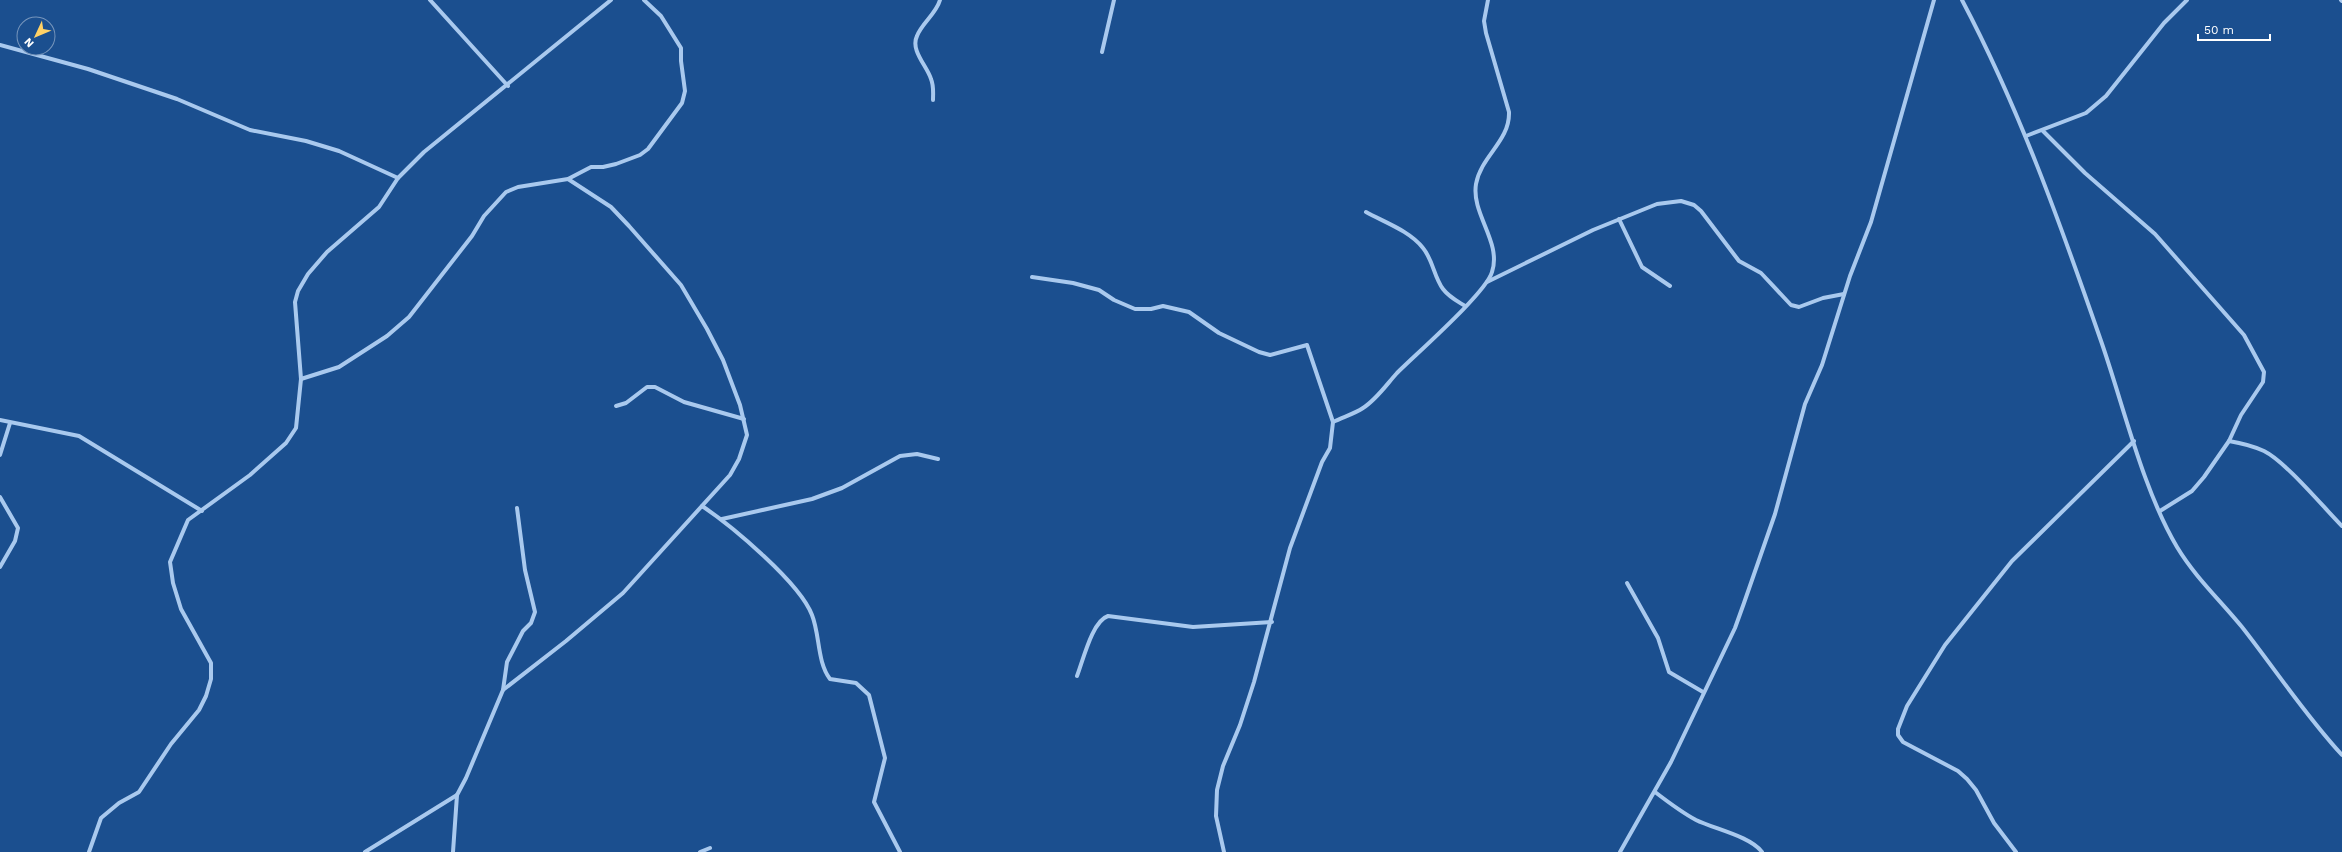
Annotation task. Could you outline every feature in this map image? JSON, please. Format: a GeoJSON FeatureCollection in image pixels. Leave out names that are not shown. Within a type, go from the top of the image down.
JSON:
{"type":"FeatureCollection","features":[{"type":"Feature","properties":{"kind":"street"},"geometry":{"type":"LineString","coordinates":[[430,0],[508,86]]}},
{"type":"Feature","properties":{"kind":"street"},"geometry":{"type":"LineString","coordinates":[[89,852],[101,818],[119,803],[139,792],[171,744],[198,710],[211,679],[211,663],[181,609],[173,583],[170,562],[188,520],[250,475],[286,443],[296,428],[301,379],[295,302],[298,290],[327,252],[379,207],[398,178],[446,134],[508,86],[544,53],[611,0]]}},
{"type":"Feature","properties":{"kind":"street"},"geometry":{"type":"LineString","coordinates":[[301,379],[345,364],[387,336],[409,317],[472,236],[484,216],[506,192],[518,187],[568,179],[591,167],[603,168],[640,155],[648,149],[682,103],[685,91],[681,61],[682,48],[661,16],[644,0]]}},
{"type":"Feature","properties":{"kind":"street"},"geometry":{"type":"LineString","coordinates":[[933,100],[934,88],[931,78],[915,44],[916,36],[938,6],[940,0]]}},
{"type":"Feature","properties":{"kind":"street"},"geometry":{"type":"LineString","coordinates":[[1102,52],[1114,0]]}},
{"type":"Feature","properties":{"kind":"street"},"geometry":{"type":"LineString","coordinates":[[1333,422],[1364,407],[1465,306],[1486,283],[1492,272],[1491,245],[1478,208],[1476,184],[1481,170],[1503,137],[1510,123],[1509,112],[1486,33],[1484,21],[1488,0]]}},
{"type":"Feature","properties":{"kind":"street"},"geometry":{"type":"LineString","coordinates":[[1620,852],[1655,792],[1734,628],[1754,576],[1784,484],[1805,404],[1822,365],[1844,294],[1877,200],[1884,169],[1934,0]]}},
{"type":"Feature","properties":{"kind":"street"},"geometry":{"type":"LineString","coordinates":[[1962,0],[1989,50],[2026,136],[2100,338],[2134,442],[2160,511],[2176,546],[2197,576],[2239,623],[2342,755]]}},
{"type":"Feature","properties":{"kind":"street"},"geometry":{"type":"LineString","coordinates":[[2026,136],[2043,131],[2086,113],[2106,96],[2164,23],[2187,0]]}},
{"type":"Feature","properties":{"kind":"street"},"geometry":{"type":"LineString","coordinates":[[0,45],[88,69],[155,92],[250,130],[306,141],[339,151],[398,178]]}},
{"type":"Feature","properties":{"kind":"street"},"geometry":{"type":"LineString","coordinates":[[2043,131],[2085,172],[2132,212],[2154,234],[2244,335],[2260,360],[2264,372],[2263,382],[2241,415],[2229,441],[2204,477],[2192,491],[2178,502],[2160,511]]}},
{"type":"Feature","properties":{"kind":"street"},"geometry":{"type":"LineString","coordinates":[[503,690],[566,641],[623,593],[730,475],[739,459],[747,435],[744,419],[723,360],[681,285],[611,207],[568,179]]}},
{"type":"Feature","properties":{"kind":"street"},"geometry":{"type":"LineString","coordinates":[[1486,283],[1619,219],[1658,204],[1681,201],[1694,205],[1701,211],[1739,261],[1761,273],[1791,305],[1800,307],[1823,298],[1844,294]]}},
{"type":"Feature","properties":{"kind":"street"},"geometry":{"type":"LineString","coordinates":[[1366,212],[1407,234],[1422,246],[1432,259],[1442,289],[1450,297],[1465,306]]}},
{"type":"Feature","properties":{"kind":"street"},"geometry":{"type":"LineString","coordinates":[[1619,219],[1642,267],[1670,286]]}},
{"type":"Feature","properties":{"kind":"street"},"geometry":{"type":"LineString","coordinates":[[1032,277],[1073,283],[1098,290],[1114,300],[1135,309],[1151,309],[1163,306],[1189,312],[1219,333],[1259,352],[1270,355],[1307,345],[1333,422],[1330,448],[1322,462],[1290,548],[1272,622],[1240,725],[1223,766],[1217,790],[1216,816],[1224,852]]}},
{"type":"Feature","properties":{"kind":"street"},"geometry":{"type":"LineString","coordinates":[[616,406],[626,403],[647,387],[655,388],[684,402],[744,419]]}},
{"type":"Feature","properties":{"kind":"street"},"geometry":{"type":"LineString","coordinates":[[0,420],[79,436],[202,511]]}},
{"type":"Feature","properties":{"kind":"street"},"geometry":{"type":"LineString","coordinates":[[0,455],[10,423]]}},
{"type":"Feature","properties":{"kind":"street"},"geometry":{"type":"LineString","coordinates":[[2229,441],[2251,446],[2266,452],[2289,472],[2342,526]]}},
{"type":"Feature","properties":{"kind":"street"},"geometry":{"type":"LineString","coordinates":[[2016,852],[1994,823],[1976,790],[1967,779],[1952,768],[1903,742],[1898,735],[1898,729],[1907,706],[1945,645],[1979,601],[2012,562],[2134,442]]}},
{"type":"Feature","properties":{"kind":"street"},"geometry":{"type":"LineString","coordinates":[[722,519],[812,499],[842,488],[900,456],[917,454],[938,459]]}},
{"type":"Feature","properties":{"kind":"street"},"geometry":{"type":"LineString","coordinates":[[0,497],[18,528],[15,541],[0,567]]}},
{"type":"Feature","properties":{"kind":"street"},"geometry":{"type":"LineString","coordinates":[[702,506],[722,519],[792,586],[808,605],[813,617],[825,670],[830,679],[856,683],[869,695],[885,758],[874,802],[900,852]]}},
{"type":"Feature","properties":{"kind":"street"},"geometry":{"type":"LineString","coordinates":[[453,852],[457,795],[466,778],[503,690],[507,662],[523,631],[531,622],[535,612],[525,570],[517,508]]}},
{"type":"Feature","properties":{"kind":"street"},"geometry":{"type":"LineString","coordinates":[[1627,583],[1658,638],[1669,672],[1703,692]]}},
{"type":"Feature","properties":{"kind":"street"},"geometry":{"type":"LineString","coordinates":[[1078,676],[1096,626],[1103,617],[1108,616],[1193,627],[1272,622]]}},
{"type":"Feature","properties":{"kind":"street"},"geometry":{"type":"LineString","coordinates":[[1655,792],[1696,820],[1745,840],[1759,848],[1762,852]]}},
{"type":"Feature","properties":{"kind":"street"},"geometry":{"type":"LineString","coordinates":[[365,852],[457,795]]}},
{"type":"Feature","properties":{"kind":"street"},"geometry":{"type":"LineString","coordinates":[[700,852],[710,848]]}}]}
